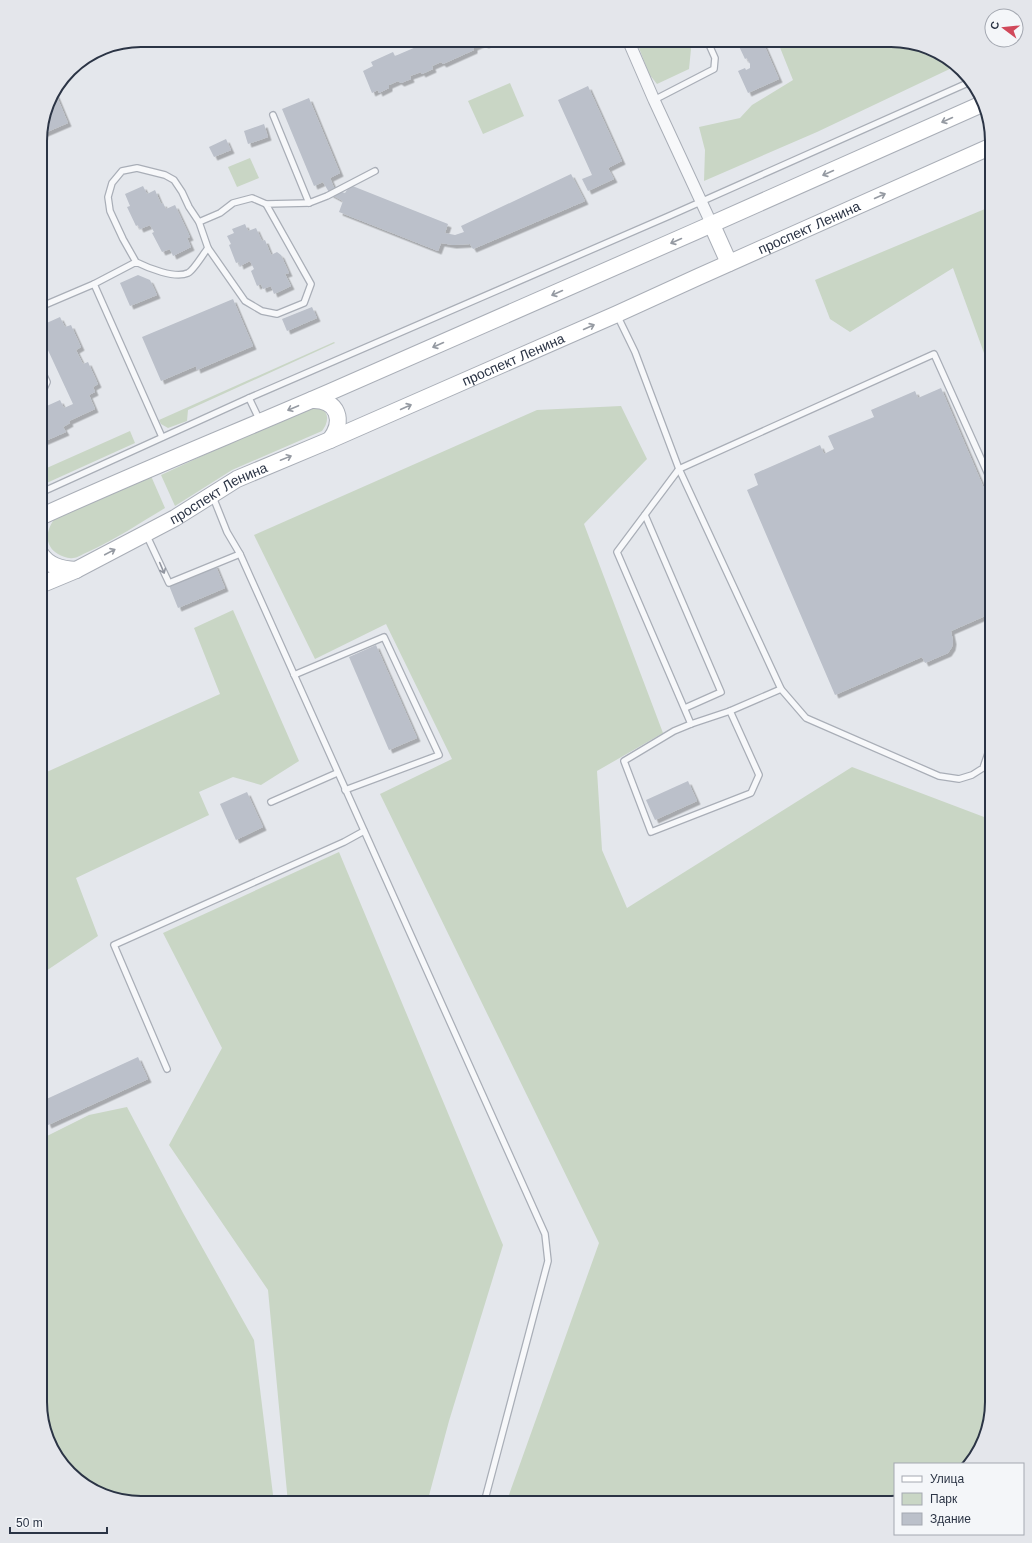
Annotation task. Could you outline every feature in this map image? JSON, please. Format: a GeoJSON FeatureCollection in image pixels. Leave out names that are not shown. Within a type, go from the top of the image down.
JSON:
{"type":"FeatureCollection","features":[{"type":"Feature","properties":{"kind":"main road"},"geometry":{"type":"LineString","coordinates":[[47,514],[152,467],[312,400],[712,225],[978,106]]}},
{"type":"Feature","properties":{"kind":"main road","name":"проспект Ленина"},"geometry":{"type":"LineString","coordinates":[[47,582],[76,570],[175,518],[237,479],[330,440],[617,314],[985,149]]}},
{"type":"Feature","properties":{"kind":"main road"},"geometry":{"type":"LineString","coordinates":[[712,225],[729,263]]}},
{"type":"Feature","properties":{"kind":"main road"},"geometry":{"type":"LineString","coordinates":[[312,400],[328,402],[336,411],[338,425],[336,433],[330,440]]}},
{"type":"Feature","properties":{"kind":"main road"},"geometry":{"type":"LineString","coordinates":[[47,562],[65,570],[76,570]]}},
{"type":"Feature","properties":{"kind":"street"},"geometry":{"type":"LineString","coordinates":[[631,47],[712,225]]}},
{"type":"Feature","properties":{"kind":"lane"},"geometry":{"type":"LineString","coordinates":[[654,100],[714,69],[714,58],[709,47]]}},
{"type":"Feature","properties":{"kind":"lane"},"geometry":{"type":"LineString","coordinates":[[47,490],[249,398],[701,202],[966,84]]}},
{"type":"Feature","properties":{"kind":"lane"},"geometry":{"type":"LineString","coordinates":[[273,115],[309,203]]}},
{"type":"Feature","properties":{"kind":"lane"},"geometry":{"type":"LineString","coordinates":[[208,248],[189,273],[180,275],[150,270],[136,262],[110,211],[108,197],[112,183],[122,171],[136,168],[166,175],[174,180],[189,207],[200,222],[208,248],[245,301],[262,311],[277,314],[304,303],[311,284],[266,204]]}},
{"type":"Feature","properties":{"kind":"lane"},"geometry":{"type":"LineString","coordinates":[[200,222],[220,213],[233,203],[252,198],[266,204],[309,203],[327,196],[375,172]]}},
{"type":"Feature","properties":{"kind":"lane"},"geometry":{"type":"LineString","coordinates":[[47,304],[94,284],[136,262]]}},
{"type":"Feature","properties":{"kind":"lane"},"geometry":{"type":"LineString","coordinates":[[94,284],[162,437]]}},
{"type":"Feature","properties":{"kind":"lane"},"geometry":{"type":"LineString","coordinates":[[617,314],[635,352],[679,469],[781,689],[806,718],[939,776],[958,779],[972,775],[983,768],[985,762]]}},
{"type":"Feature","properties":{"kind":"lane"},"geometry":{"type":"LineString","coordinates":[[691,724],[617,552],[679,469],[934,354],[985,467]]}},
{"type":"Feature","properties":{"kind":"lane"},"geometry":{"type":"LineString","coordinates":[[249,398],[260,422]]}},
{"type":"Feature","properties":{"kind":"lane"},"geometry":{"type":"LineString","coordinates":[[212,495],[227,532],[240,554],[545,1234],[548,1261],[486,1496]]}},
{"type":"Feature","properties":{"kind":"lane"},"geometry":{"type":"LineString","coordinates":[[645,514],[721,692],[684,708]]}},
{"type":"Feature","properties":{"kind":"lane"},"geometry":{"type":"LineString","coordinates":[[146,532],[169,583],[240,554]]}},
{"type":"Feature","properties":{"kind":"lane"},"geometry":{"type":"LineString","coordinates":[[294,675],[384,637],[439,755],[345,790]]}},
{"type":"Feature","properties":{"kind":"lane"},"geometry":{"type":"LineString","coordinates":[[730,711],[759,775],[751,794],[651,832],[624,761],[674,731],[730,711],[781,689]]}},
{"type":"Feature","properties":{"kind":"lane"},"geometry":{"type":"LineString","coordinates":[[271,802],[337,773]]}},
{"type":"Feature","properties":{"kind":"lane"},"geometry":{"type":"LineString","coordinates":[[167,1069],[114,945],[344,842],[364,831]]}},
{"type":"Feature","properties":{"kind":"green space"},"geometry":{"type":"Polygon","coordinates":[[[639,47],[690,47],[689,69],[657,84],[649,74],[639,47]]]}},
{"type":"Feature","properties":{"kind":"green space"},"geometry":{"type":"Polygon","coordinates":[[[780,47],[897,47],[921,52],[933,57],[951,68],[817,132],[704,181],[705,150],[699,127],[740,118],[752,105],[793,80],[780,47]]]}},
{"type":"Feature","properties":{"kind":"green space"},"geometry":{"type":"Polygon","coordinates":[[[510,83],[524,116],[483,134],[468,101],[510,83]]]}},
{"type":"Feature","properties":{"kind":"green space"},"geometry":{"type":"Polygon","coordinates":[[[250,158],[259,178],[237,187],[228,167],[250,158]]]}},
{"type":"Feature","properties":{"kind":"green space"},"geometry":{"type":"Polygon","coordinates":[[[985,209],[985,356],[953,268],[850,332],[830,319],[815,280],[985,209]]]}},
{"type":"Feature","properties":{"kind":"green space"},"geometry":{"type":"Polygon","coordinates":[[[334,342],[335,343],[188,410],[187,421],[168,428],[161,424],[159,420],[334,342]]]}},
{"type":"Feature","properties":{"kind":"green space"},"geometry":{"type":"Polygon","coordinates":[[[311,405],[319,407],[325,412],[327,417],[322,431],[232,470],[175,506],[161,475],[311,405]]]}},
{"type":"Feature","properties":{"kind":"green space"},"geometry":{"type":"Polygon","coordinates":[[[621,406],[647,459],[584,524],[663,733],[597,771],[602,850],[627,908],[852,767],[985,817],[984,1414],[978,1438],[963,1463],[894,1463],[894,1496],[509,1496],[599,1243],[380,794],[452,759],[386,624],[315,659],[254,535],[537,410],[621,406]]]}},
{"type":"Feature","properties":{"kind":"green space"},"geometry":{"type":"Polygon","coordinates":[[[130,431],[135,443],[47,483],[47,468],[130,431]]]}},
{"type":"Feature","properties":{"kind":"green space"},"geometry":{"type":"Polygon","coordinates":[[[151,476],[165,508],[128,531],[77,557],[67,558],[58,554],[50,546],[48,542],[48,532],[56,517],[151,476]]]}},
{"type":"Feature","properties":{"kind":"green space"},"geometry":{"type":"Polygon","coordinates":[[[233,610],[299,761],[261,785],[233,777],[199,792],[209,815],[76,878],[98,936],[47,970],[47,772],[220,694],[194,628],[233,610]]]}},
{"type":"Feature","properties":{"kind":"green space"},"geometry":{"type":"Polygon","coordinates":[[[339,852],[503,1245],[449,1421],[429,1496],[287,1496],[268,1290],[169,1145],[222,1048],[163,933],[339,852]]]}},
{"type":"Feature","properties":{"kind":"green space"},"geometry":{"type":"Polygon","coordinates":[[[127,1107],[183,1213],[254,1340],[273,1496],[135,1496],[111,1491],[94,1483],[74,1469],[66,1459],[54,1438],[50,1426],[47,1402],[47,1136],[89,1115],[127,1107]]]}},
{"type":"Feature","properties":{"kind":"building"},"geometry":{"type":"Polygon","coordinates":[[[416,47],[474,47],[474,50],[443,64],[441,62],[432,66],[433,69],[422,74],[421,72],[410,76],[411,79],[401,83],[398,81],[389,85],[389,88],[379,93],[378,90],[372,93],[363,71],[373,66],[371,62],[393,52],[395,56],[416,47]]]}},
{"type":"Feature","properties":{"kind":"building"},"geometry":{"type":"Polygon","coordinates":[[[739,47],[765,47],[779,79],[748,93],[738,71],[745,68],[746,70],[750,68],[747,58],[745,59],[739,47]]]}},
{"type":"Feature","properties":{"kind":"building"},"geometry":{"type":"Polygon","coordinates":[[[588,86],[622,161],[608,168],[614,179],[588,191],[582,179],[592,175],[558,100],[588,86]]]}},
{"type":"Feature","properties":{"kind":"building"},"geometry":{"type":"Polygon","coordinates":[[[58,98],[68,123],[48,132],[50,117],[58,98]]]}},
{"type":"Feature","properties":{"kind":"building"},"geometry":{"type":"Polygon","coordinates":[[[309,98],[340,173],[330,178],[335,190],[345,193],[350,185],[448,224],[445,233],[455,235],[464,232],[461,226],[571,174],[585,201],[473,249],[470,244],[453,245],[441,243],[438,251],[339,212],[343,201],[330,194],[323,182],[314,186],[282,109],[309,98]]]}},
{"type":"Feature","properties":{"kind":"building"},"geometry":{"type":"Polygon","coordinates":[[[264,124],[268,137],[248,144],[244,131],[264,124]]]}},
{"type":"Feature","properties":{"kind":"building"},"geometry":{"type":"Polygon","coordinates":[[[226,139],[231,150],[214,157],[209,147],[226,139]]]}},
{"type":"Feature","properties":{"kind":"building"},"geometry":{"type":"Polygon","coordinates":[[[143,186],[147,194],[155,190],[161,204],[163,203],[166,209],[175,205],[190,237],[187,238],[191,247],[173,256],[170,249],[162,252],[152,233],[154,232],[150,225],[140,229],[138,225],[136,226],[127,207],[130,206],[125,194],[143,186]]]}},
{"type":"Feature","properties":{"kind":"building"},"geometry":{"type":"Polygon","coordinates":[[[245,224],[248,231],[256,228],[262,241],[265,240],[271,255],[277,252],[281,255],[289,273],[285,274],[291,286],[274,294],[271,286],[263,289],[261,284],[257,286],[251,271],[254,269],[250,261],[240,266],[239,262],[236,263],[229,245],[231,244],[227,236],[234,233],[232,229],[245,224]]]}},
{"type":"Feature","properties":{"kind":"building"},"geometry":{"type":"Polygon","coordinates":[[[138,275],[150,280],[157,295],[130,306],[120,283],[138,275]]]}},
{"type":"Feature","properties":{"kind":"building"},"geometry":{"type":"Polygon","coordinates":[[[233,299],[253,346],[197,370],[196,366],[161,381],[142,337],[233,299]]]}},
{"type":"Feature","properties":{"kind":"building"},"geometry":{"type":"Polygon","coordinates":[[[312,307],[317,318],[287,331],[282,319],[312,307]]]}},
{"type":"Feature","properties":{"kind":"building"},"geometry":{"type":"Polygon","coordinates":[[[60,317],[65,327],[71,325],[81,347],[76,350],[83,364],[88,362],[98,384],[93,387],[95,392],[89,395],[95,409],[69,421],[70,423],[63,427],[66,432],[47,440],[47,406],[60,400],[64,408],[73,404],[47,348],[47,323],[60,317]]]}},
{"type":"Feature","properties":{"kind":"building"},"geometry":{"type":"Polygon","coordinates":[[[941,388],[985,491],[985,616],[951,631],[953,641],[952,647],[948,653],[925,663],[922,657],[835,695],[747,490],[758,485],[754,474],[820,445],[824,454],[834,449],[828,436],[874,417],[871,410],[915,391],[918,398],[941,388]]]}},
{"type":"Feature","properties":{"kind":"building"},"geometry":{"type":"Polygon","coordinates":[[[215,564],[225,588],[178,608],[168,583],[215,564]]]}},
{"type":"Feature","properties":{"kind":"building"},"geometry":{"type":"Polygon","coordinates":[[[376,645],[417,738],[389,750],[349,657],[376,645]]]}},
{"type":"Feature","properties":{"kind":"building"},"geometry":{"type":"Polygon","coordinates":[[[688,781],[697,801],[655,820],[646,800],[688,781]]]}},
{"type":"Feature","properties":{"kind":"building"},"geometry":{"type":"Polygon","coordinates":[[[247,792],[263,827],[236,840],[220,804],[247,792]]]}},
{"type":"Feature","properties":{"kind":"building"},"geometry":{"type":"Polygon","coordinates":[[[138,1057],[148,1079],[48,1125],[47,1099],[138,1057]]]}}]}
